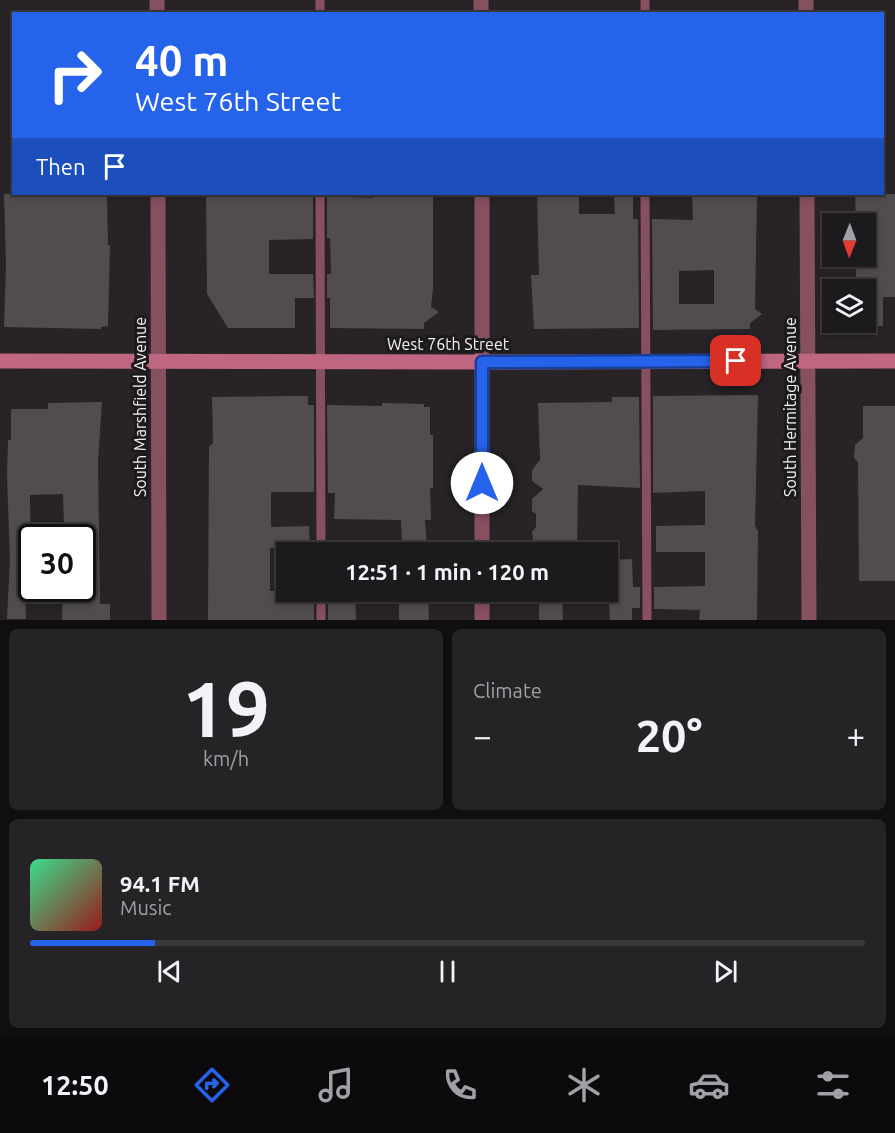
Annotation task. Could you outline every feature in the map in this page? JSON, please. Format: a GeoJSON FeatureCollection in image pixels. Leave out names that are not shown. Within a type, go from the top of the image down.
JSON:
{"type":"FeatureCollection","features":[{"type":"Feature","properties":{"kind":"street","name":"South Marshfield Avenue"},"geometry":{"type":"LineString","coordinates":[[158,195],[159,620]]}},
{"type":"Feature","properties":{"kind":"street"},"geometry":{"type":"LineString","coordinates":[[482,195],[482,542]]}},
{"type":"Feature","properties":{"kind":"street","name":"South Hermitage Avenue"},"geometry":{"type":"LineString","coordinates":[[807,195],[809,620]]}},
{"type":"Feature","properties":{"kind":"street","name":"West 76th Street"},"geometry":{"type":"LineString","coordinates":[[0,361],[895,361]]}},
{"type":"Feature","properties":{"kind":"street"},"geometry":{"type":"LineString","coordinates":[[482,602],[483,620]]}},
{"type":"Feature","properties":{"kind":"lane"},"geometry":{"type":"LineString","coordinates":[[320,195],[321,542]]}},
{"type":"Feature","properties":{"kind":"lane"},"geometry":{"type":"LineString","coordinates":[[645,195],[647,620]]}},
{"type":"Feature","properties":{"kind":"lane"},"geometry":{"type":"LineString","coordinates":[[321,602],[321,620]]}},
{"type":"Feature","properties":{"kind":"building"},"geometry":{"type":"Polygon","coordinates":[[[4,194],[107,195],[108,245],[110,245],[108,326],[101,327],[101,329],[4,327],[6,266],[4,194]]]}},
{"type":"Feature","properties":{"kind":"building"},"geometry":{"type":"Polygon","coordinates":[[[895,194],[895,297],[883,297],[883,326],[876,326],[876,279],[856,279],[856,268],[876,267],[876,213],[856,213],[855,195],[895,194]]]}},
{"type":"Feature","properties":{"kind":"building"},"geometry":{"type":"Polygon","coordinates":[[[206,195],[313,195],[313,239],[269,240],[269,274],[313,274],[314,298],[295,298],[295,328],[228,328],[207,294],[206,195]]]}},
{"type":"Feature","properties":{"kind":"building"},"geometry":{"type":"Polygon","coordinates":[[[373,195],[433,195],[431,307],[439,312],[424,323],[424,329],[330,328],[330,298],[327,298],[327,274],[331,274],[331,271],[330,238],[327,238],[327,196],[373,198],[373,195]]]}},
{"type":"Feature","properties":{"kind":"building"},"geometry":{"type":"Polygon","coordinates":[[[537,195],[579,195],[579,214],[615,214],[614,195],[633,195],[633,219],[638,219],[639,328],[534,329],[531,275],[539,275],[537,195]]]}},
{"type":"Feature","properties":{"kind":"building"},"geometry":{"type":"Polygon","coordinates":[[[692,195],[757,195],[755,309],[762,314],[750,323],[750,329],[653,330],[652,219],[693,220],[692,195]],[[714,270],[679,271],[679,304],[714,304],[714,270]]]}},
{"type":"Feature","properties":{"kind":"building"},"geometry":{"type":"Polygon","coordinates":[[[758,395],[755,526],[758,531],[757,620],[699,620],[700,610],[654,609],[654,587],[705,586],[705,552],[656,552],[656,526],[705,525],[705,491],[653,493],[653,396],[758,395]]]}},
{"type":"Feature","properties":{"kind":"building"},"geometry":{"type":"Polygon","coordinates":[[[308,396],[308,405],[314,405],[314,492],[271,492],[271,527],[309,526],[310,542],[276,542],[276,548],[270,548],[270,591],[276,591],[276,602],[314,602],[314,620],[208,620],[209,447],[213,443],[212,397],[308,396]]]}},
{"type":"Feature","properties":{"kind":"building"},"geometry":{"type":"Polygon","coordinates":[[[612,397],[639,397],[640,488],[578,485],[577,542],[533,542],[532,532],[536,527],[536,514],[532,511],[532,499],[543,489],[532,481],[532,470],[540,460],[538,403],[612,402],[612,397]]]}},
{"type":"Feature","properties":{"kind":"building"},"geometry":{"type":"Polygon","coordinates":[[[102,402],[98,462],[100,604],[110,604],[110,620],[62,620],[63,602],[96,602],[96,524],[64,524],[63,494],[30,495],[30,524],[18,524],[18,602],[25,602],[26,619],[7,619],[10,561],[7,476],[8,440],[11,440],[11,409],[48,409],[48,403],[102,402]]]}},
{"type":"Feature","properties":{"kind":"building"},"geometry":{"type":"Polygon","coordinates":[[[382,403],[424,404],[424,407],[430,407],[430,435],[433,435],[433,488],[430,488],[431,520],[425,520],[427,542],[402,542],[401,520],[334,519],[335,493],[328,493],[327,405],[382,406],[382,403]]]}},
{"type":"Feature","properties":{"kind":"building"},"geometry":{"type":"Polygon","coordinates":[[[863,406],[895,406],[895,581],[859,581],[858,462],[854,458],[855,445],[863,438],[863,406]]]}},
{"type":"Feature","properties":{"kind":"building"},"geometry":{"type":"Polygon","coordinates":[[[632,559],[633,587],[640,587],[640,608],[632,608],[632,620],[610,620],[609,602],[618,602],[618,560],[632,559]]]}},
{"type":"Feature","properties":{"kind":"building"},"geometry":{"type":"Polygon","coordinates":[[[328,602],[355,602],[356,620],[328,620],[328,602]]]}},
{"type":"Feature","properties":{"kind":"building"},"geometry":{"type":"Polygon","coordinates":[[[399,602],[428,602],[429,620],[399,620],[399,602]]]}},
{"type":"Feature","properties":{"kind":"building"},"geometry":{"type":"Polygon","coordinates":[[[539,602],[562,602],[563,620],[539,620],[539,602]]]}},
{"type":"Feature","properties":{"kind":"route"},"geometry":{"type":"LineString","coordinates":[[482,483],[482,362],[736,361]]}}]}
